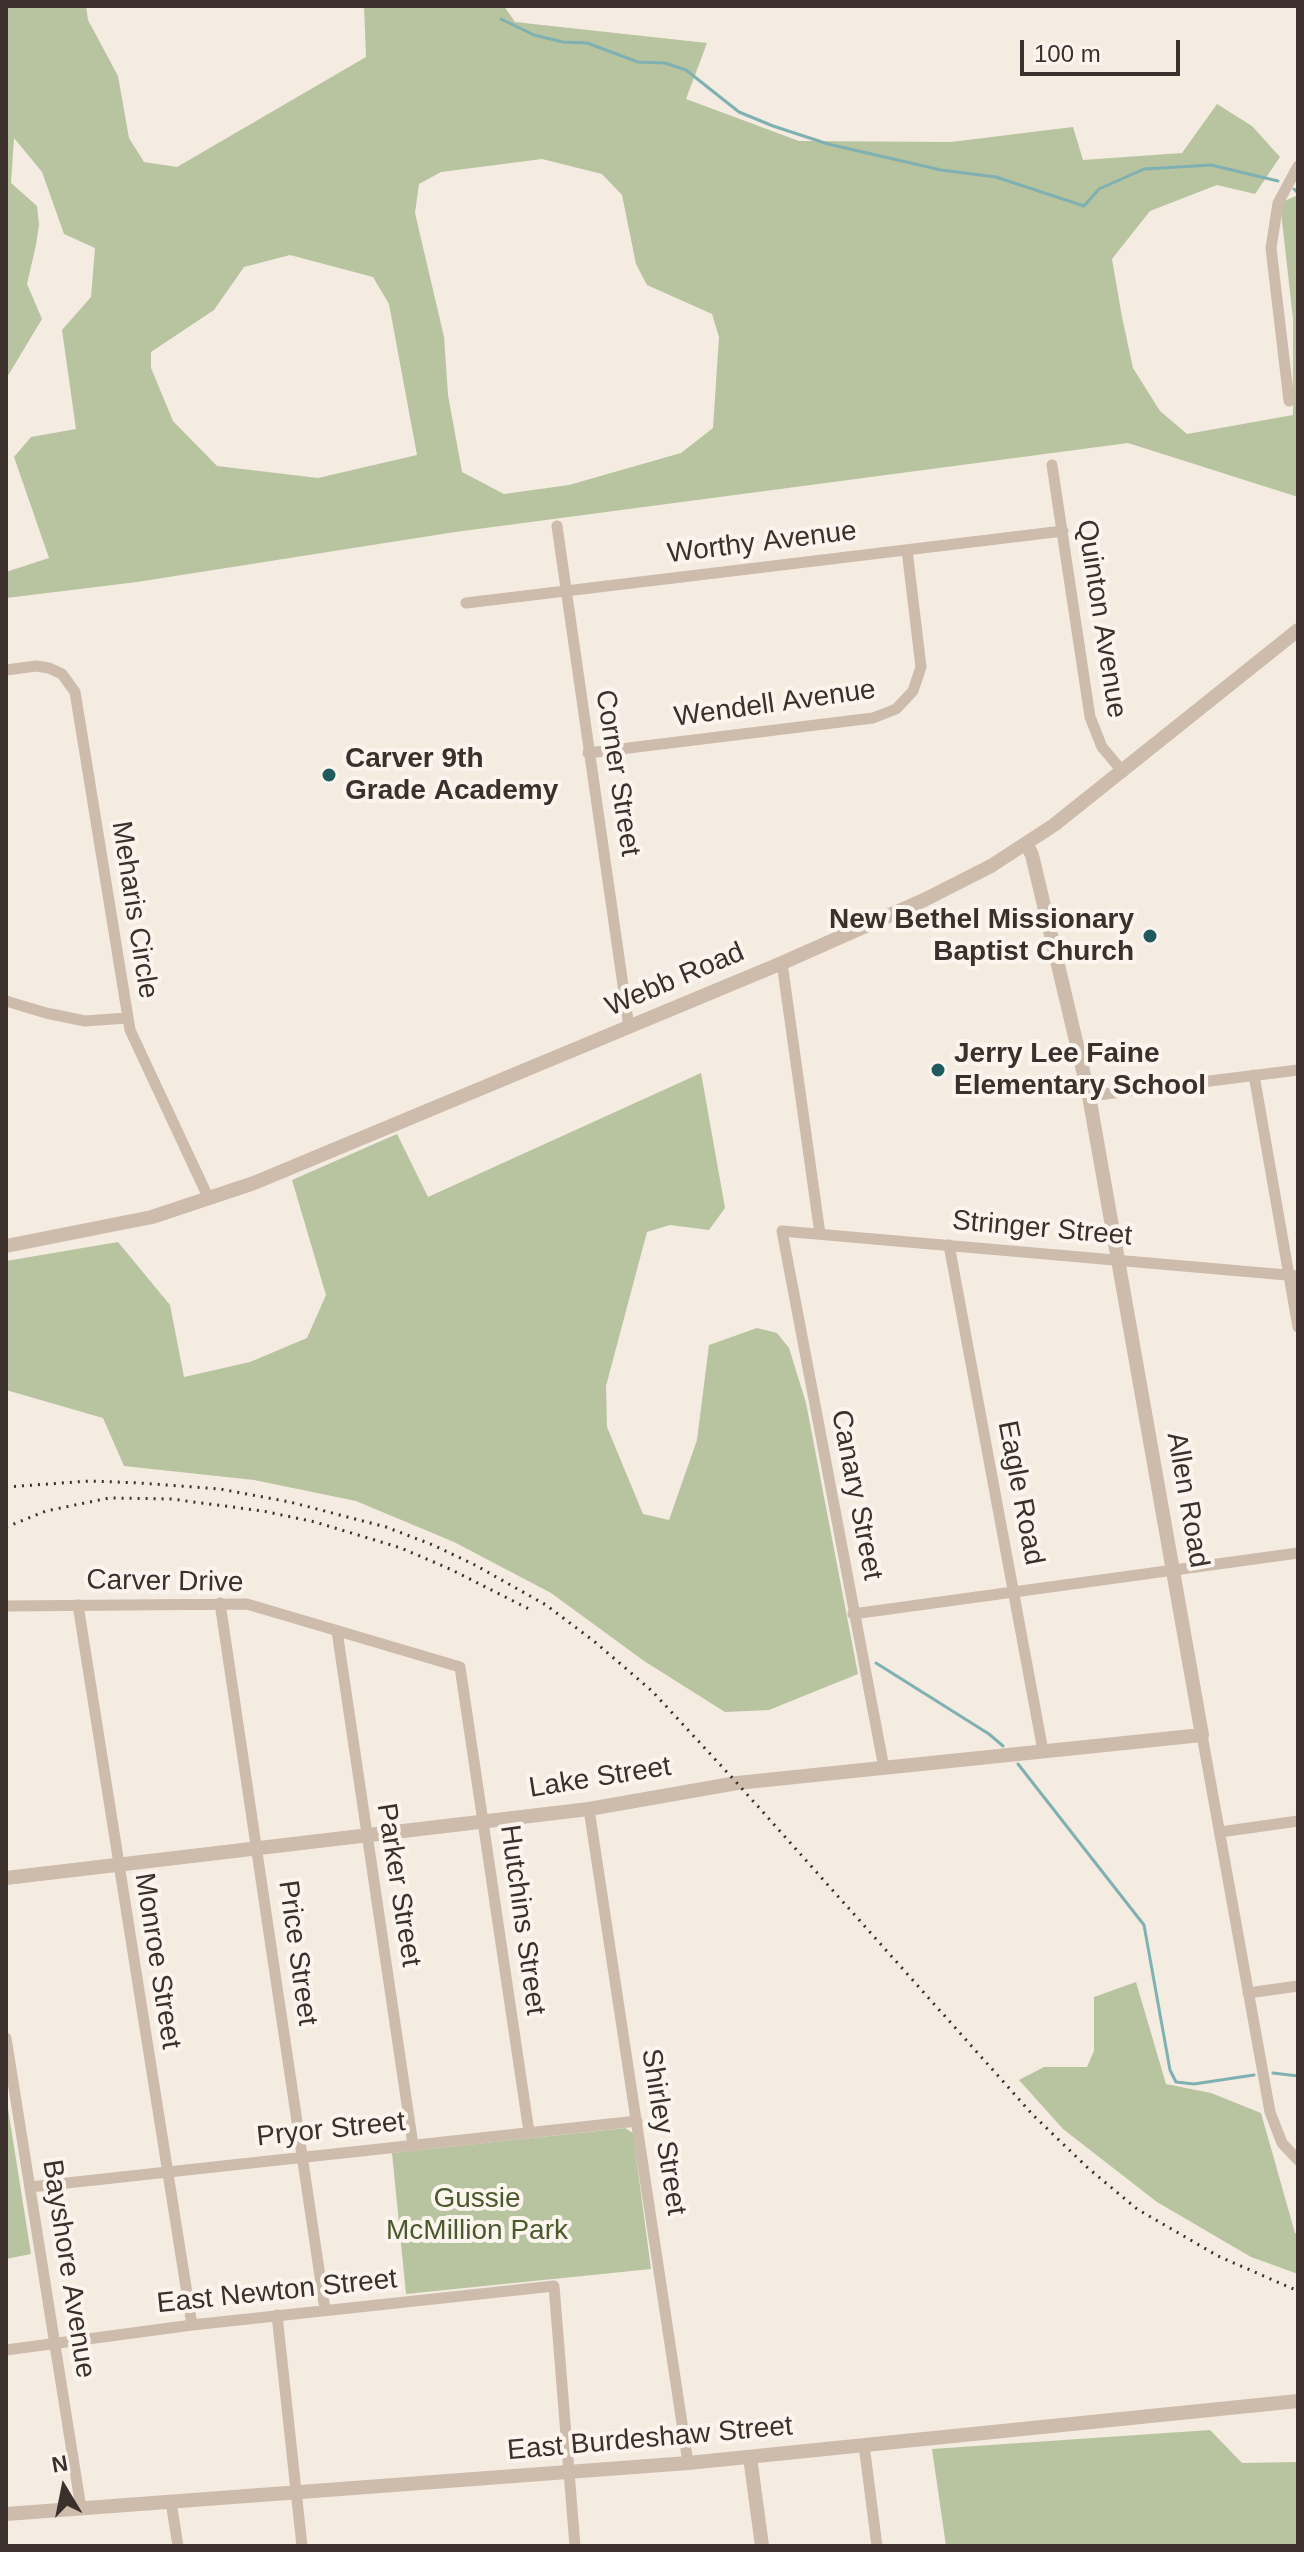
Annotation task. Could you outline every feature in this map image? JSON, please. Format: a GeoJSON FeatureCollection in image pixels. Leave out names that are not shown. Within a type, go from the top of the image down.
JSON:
{"type":"FeatureCollection","features":[{"type":"Feature","properties":{"kind":"street"},"geometry":{"type":"LineString","coordinates":[[1289,401],[1271,248],[1278,203],[1298,166]]}},
{"type":"Feature","properties":{"kind":"street","name":"Quinton Avenue"},"geometry":{"type":"LineString","coordinates":[[1052,465],[1090,717],[1102,747],[1123,772]]}},
{"type":"Feature","properties":{"kind":"street","name":"Corner Street"},"geometry":{"type":"LineString","coordinates":[[557,526],[629,1027]]}},
{"type":"Feature","properties":{"kind":"street","name":"Worthy Avenue"},"geometry":{"type":"LineString","coordinates":[[466,603],[1063,531]]}},
{"type":"Feature","properties":{"kind":"street","name":"Wendell Avenue"},"geometry":{"type":"LineString","coordinates":[[588,753],[873,718],[896,709],[913,691],[921,667],[907,550]]}},
{"type":"Feature","properties":{"kind":"street","name":"Webb Road"},"geometry":{"type":"LineString","coordinates":[[6,1246],[112,1227],[209,1199],[297,1166],[782,963],[924,900],[1027,845],[1123,772],[1298,630]]}},
{"type":"Feature","properties":{"kind":"street","name":"Meharis Circle"},"geometry":{"type":"LineString","coordinates":[[6,670],[36,666],[49,668],[62,674],[75,692],[127,1018],[135,1042],[209,1199]]}},
{"type":"Feature","properties":{"kind":"street","name":"Allen Road"},"geometry":{"type":"LineString","coordinates":[[1027,845],[1032,855],[1089,1096],[1272,2120],[1282,2143],[1298,2160]]}},
{"type":"Feature","properties":{"kind":"street"},"geometry":{"type":"LineString","coordinates":[[782,963],[820,1234]]}},
{"type":"Feature","properties":{"kind":"street"},"geometry":{"type":"LineString","coordinates":[[6,1001],[67,1018],[94,1021],[127,1018]]}},
{"type":"Feature","properties":{"kind":"street"},"geometry":{"type":"LineString","coordinates":[[1089,1096],[1298,1070]]}},
{"type":"Feature","properties":{"kind":"street"},"geometry":{"type":"LineString","coordinates":[[1254,1075],[1293,1275],[1298,1327]]}},
{"type":"Feature","properties":{"kind":"street","name":"Stringer Street"},"geometry":{"type":"LineString","coordinates":[[782,1231],[1293,1275]]}},
{"type":"Feature","properties":{"kind":"street","name":"Canary Street"},"geometry":{"type":"LineString","coordinates":[[782,1231],[884,1768]]}},
{"type":"Feature","properties":{"kind":"street","name":"Eagle Road"},"geometry":{"type":"LineString","coordinates":[[949,1245],[1043,1751]]}},
{"type":"Feature","properties":{"kind":"street"},"geometry":{"type":"LineString","coordinates":[[853,1614],[1298,1553]]}},
{"type":"Feature","properties":{"kind":"street","name":"Price Street"},"geometry":{"type":"LineString","coordinates":[[220,1603],[325,2310]]}},
{"type":"Feature","properties":{"kind":"street","name":"Carver Drive"},"geometry":{"type":"LineString","coordinates":[[6,1606],[247,1604],[460,1667]]}},
{"type":"Feature","properties":{"kind":"street","name":"Monroe Street"},"geometry":{"type":"LineString","coordinates":[[78,1605],[192,2325]]}},
{"type":"Feature","properties":{"kind":"street","name":"Parker Street"},"geometry":{"type":"LineString","coordinates":[[337,1631],[413,2145]]}},
{"type":"Feature","properties":{"kind":"street","name":"Hutchins Street"},"geometry":{"type":"LineString","coordinates":[[460,1667],[529,2132]]}},
{"type":"Feature","properties":{"kind":"street","name":"Lake Street"},"geometry":{"type":"LineString","coordinates":[[6,1878],[589,1809],[737,1783],[1202,1735]]}},
{"type":"Feature","properties":{"kind":"street","name":"Shirley Street"},"geometry":{"type":"LineString","coordinates":[[589,1809],[688,2463]]}},
{"type":"Feature","properties":{"kind":"street"},"geometry":{"type":"LineString","coordinates":[[1220,1832],[1298,1821]]}},
{"type":"Feature","properties":{"kind":"street"},"geometry":{"type":"LineString","coordinates":[[1248,1993],[1298,1986]]}},
{"type":"Feature","properties":{"kind":"street","name":"Bayshore Avenue"},"geometry":{"type":"LineString","coordinates":[[6,2038],[81,2508]]}},
{"type":"Feature","properties":{"kind":"street","name":"Pryor Street"},"geometry":{"type":"LineString","coordinates":[[30,2187],[637,2121]]}},
{"type":"Feature","properties":{"kind":"street","name":"East Newton Street"},"geometry":{"type":"LineString","coordinates":[[6,2350],[277,2315],[554,2286],[570,2473]]}},
{"type":"Feature","properties":{"kind":"street"},"geometry":{"type":"LineString","coordinates":[[277,2315],[302,2546]]}},
{"type":"Feature","properties":{"kind":"street","name":"East Burdeshaw Street"},"geometry":{"type":"LineString","coordinates":[[6,2514],[688,2463],[1298,2401]]}},
{"type":"Feature","properties":{"kind":"street"},"geometry":{"type":"LineString","coordinates":[[864,2445],[877,2546]]}},
{"type":"Feature","properties":{"kind":"street"},"geometry":{"type":"LineString","coordinates":[[750,2457],[762,2546]]}},
{"type":"Feature","properties":{"kind":"street"},"geometry":{"type":"LineString","coordinates":[[570,2473],[575,2546]]}},
{"type":"Feature","properties":{"kind":"street"},"geometry":{"type":"LineString","coordinates":[[171,2502],[178,2546]]}},
{"type":"Feature","properties":{"kind":"green space"},"geometry":{"type":"Polygon","coordinates":[[[6,6],[86,6],[88,20],[118,76],[129,138],[144,162],[177,167],[366,57],[364,6],[504,6],[515,22],[707,43],[686,99],[799,141],[951,142],[1073,127],[1083,160],[1182,153],[1217,104],[1252,126],[1280,157],[1255,194],[1217,185],[1150,211],[1112,259],[1133,368],[1160,411],[1187,434],[1293,415],[1293,319],[1280,203],[1298,195],[1298,497],[1128,443],[455,532],[137,582],[6,598],[6,572],[49,558],[14,457],[31,437],[76,429],[62,330],[91,297],[95,248],[64,234],[42,172],[14,138],[11,183],[37,206],[39,225],[27,284],[42,319],[6,379],[6,6]],[[542,159],[441,172],[419,184],[415,213],[444,337],[448,395],[462,472],[504,494],[569,485],[681,453],[713,428],[719,337],[712,314],[647,285],[636,264],[622,195],[602,174],[542,159]],[[290,255],[244,267],[214,310],[151,352],[151,368],[173,421],[217,466],[318,478],[417,455],[389,304],[373,277],[290,255]]]}},
{"type":"Feature","properties":{"kind":"green space"},"geometry":{"type":"Polygon","coordinates":[[[701,1073],[725,1208],[709,1230],[670,1225],[647,1232],[606,1386],[607,1427],[643,1514],[669,1520],[697,1440],[709,1345],[757,1328],[777,1333],[789,1348],[806,1403],[858,1674],[769,1710],[725,1712],[644,1661],[551,1593],[454,1542],[356,1501],[254,1480],[124,1466],[103,1418],[6,1390],[6,1261],[118,1242],[170,1305],[184,1377],[250,1362],[307,1338],[326,1295],[292,1180],[397,1134],[428,1197],[701,1073]]]}},
{"type":"Feature","properties":{"kind":"green space"},"geometry":{"type":"Polygon","coordinates":[[[1136,1982],[1166,2084],[1211,2093],[1261,2113],[1295,2233],[1298,2234],[1298,2274],[1251,2257],[1157,2202],[1063,2129],[1019,2080],[1044,2067],[1087,2067],[1094,2051],[1094,1997],[1136,1982]]]}},
{"type":"Feature","properties":{"kind":"green space"},"geometry":{"type":"Polygon","coordinates":[[[6,2096],[31,2254],[6,2259],[6,2096]]]}},
{"type":"Feature","properties":{"kind":"green space","name":"Gussie McMillion Park"},"geometry":{"type":"Polygon","coordinates":[[[625,2128],[633,2133],[651,2269],[406,2294],[392,2153],[625,2128]]]}},
{"type":"Feature","properties":{"kind":"green space"},"geometry":{"type":"Polygon","coordinates":[[[1210,2430],[1242,2463],[1298,2462],[1298,2546],[946,2546],[932,2449],[1210,2430]]]}},
{"type":"Feature","properties":{"kind":"waterway"},"geometry":{"type":"LineString","coordinates":[[501,19],[534,35],[563,42],[587,43],[638,62],[665,63],[686,70],[739,112],[828,144],[941,170],[996,177],[1084,206],[1099,189],[1144,169],[1211,165],[1278,181]]}},
{"type":"Feature","properties":{"kind":"waterway"},"geometry":{"type":"LineString","coordinates":[[1294,189],[1298,193]]}},
{"type":"Feature","properties":{"kind":"waterway"},"geometry":{"type":"LineString","coordinates":[[876,1663],[1003,1746]]}},
{"type":"Feature","properties":{"kind":"waterway"},"geometry":{"type":"LineString","coordinates":[[1018,1764],[1144,1925],[1170,2070],[1176,2082],[1194,2084],[1254,2075]]}},
{"type":"Feature","properties":{"kind":"waterway"},"geometry":{"type":"LineString","coordinates":[[1273,2073],[1298,2076]]}},
{"type":"Feature","properties":{"kind":"railway"},"geometry":{"type":"LineString","coordinates":[[6,1487],[90,1481],[140,1483],[220,1489],[290,1502],[386,1527],[433,1545],[546,1605],[652,1691],[1033,2115],[1088,2168],[1137,2209],[1218,2256],[1298,2291]]}},
{"type":"Feature","properties":{"kind":"railway"},"geometry":{"type":"LineString","coordinates":[[6,1527],[46,1511],[109,1498],[171,1499],[263,1511],[315,1522],[401,1548],[533,1611]]}},
{"type":"Feature","properties":{"kind":"place","name":"Carver 9th Grade Academy"},"geometry":{"type":"Point","coordinates":[329,775]}},
{"type":"Feature","properties":{"kind":"place","name":"New Bethel Missionary Baptist Church"},"geometry":{"type":"Point","coordinates":[1150,936]}},
{"type":"Feature","properties":{"kind":"place","name":"Jerry Lee Faine Elementary School"},"geometry":{"type":"Point","coordinates":[938,1070]}}]}
